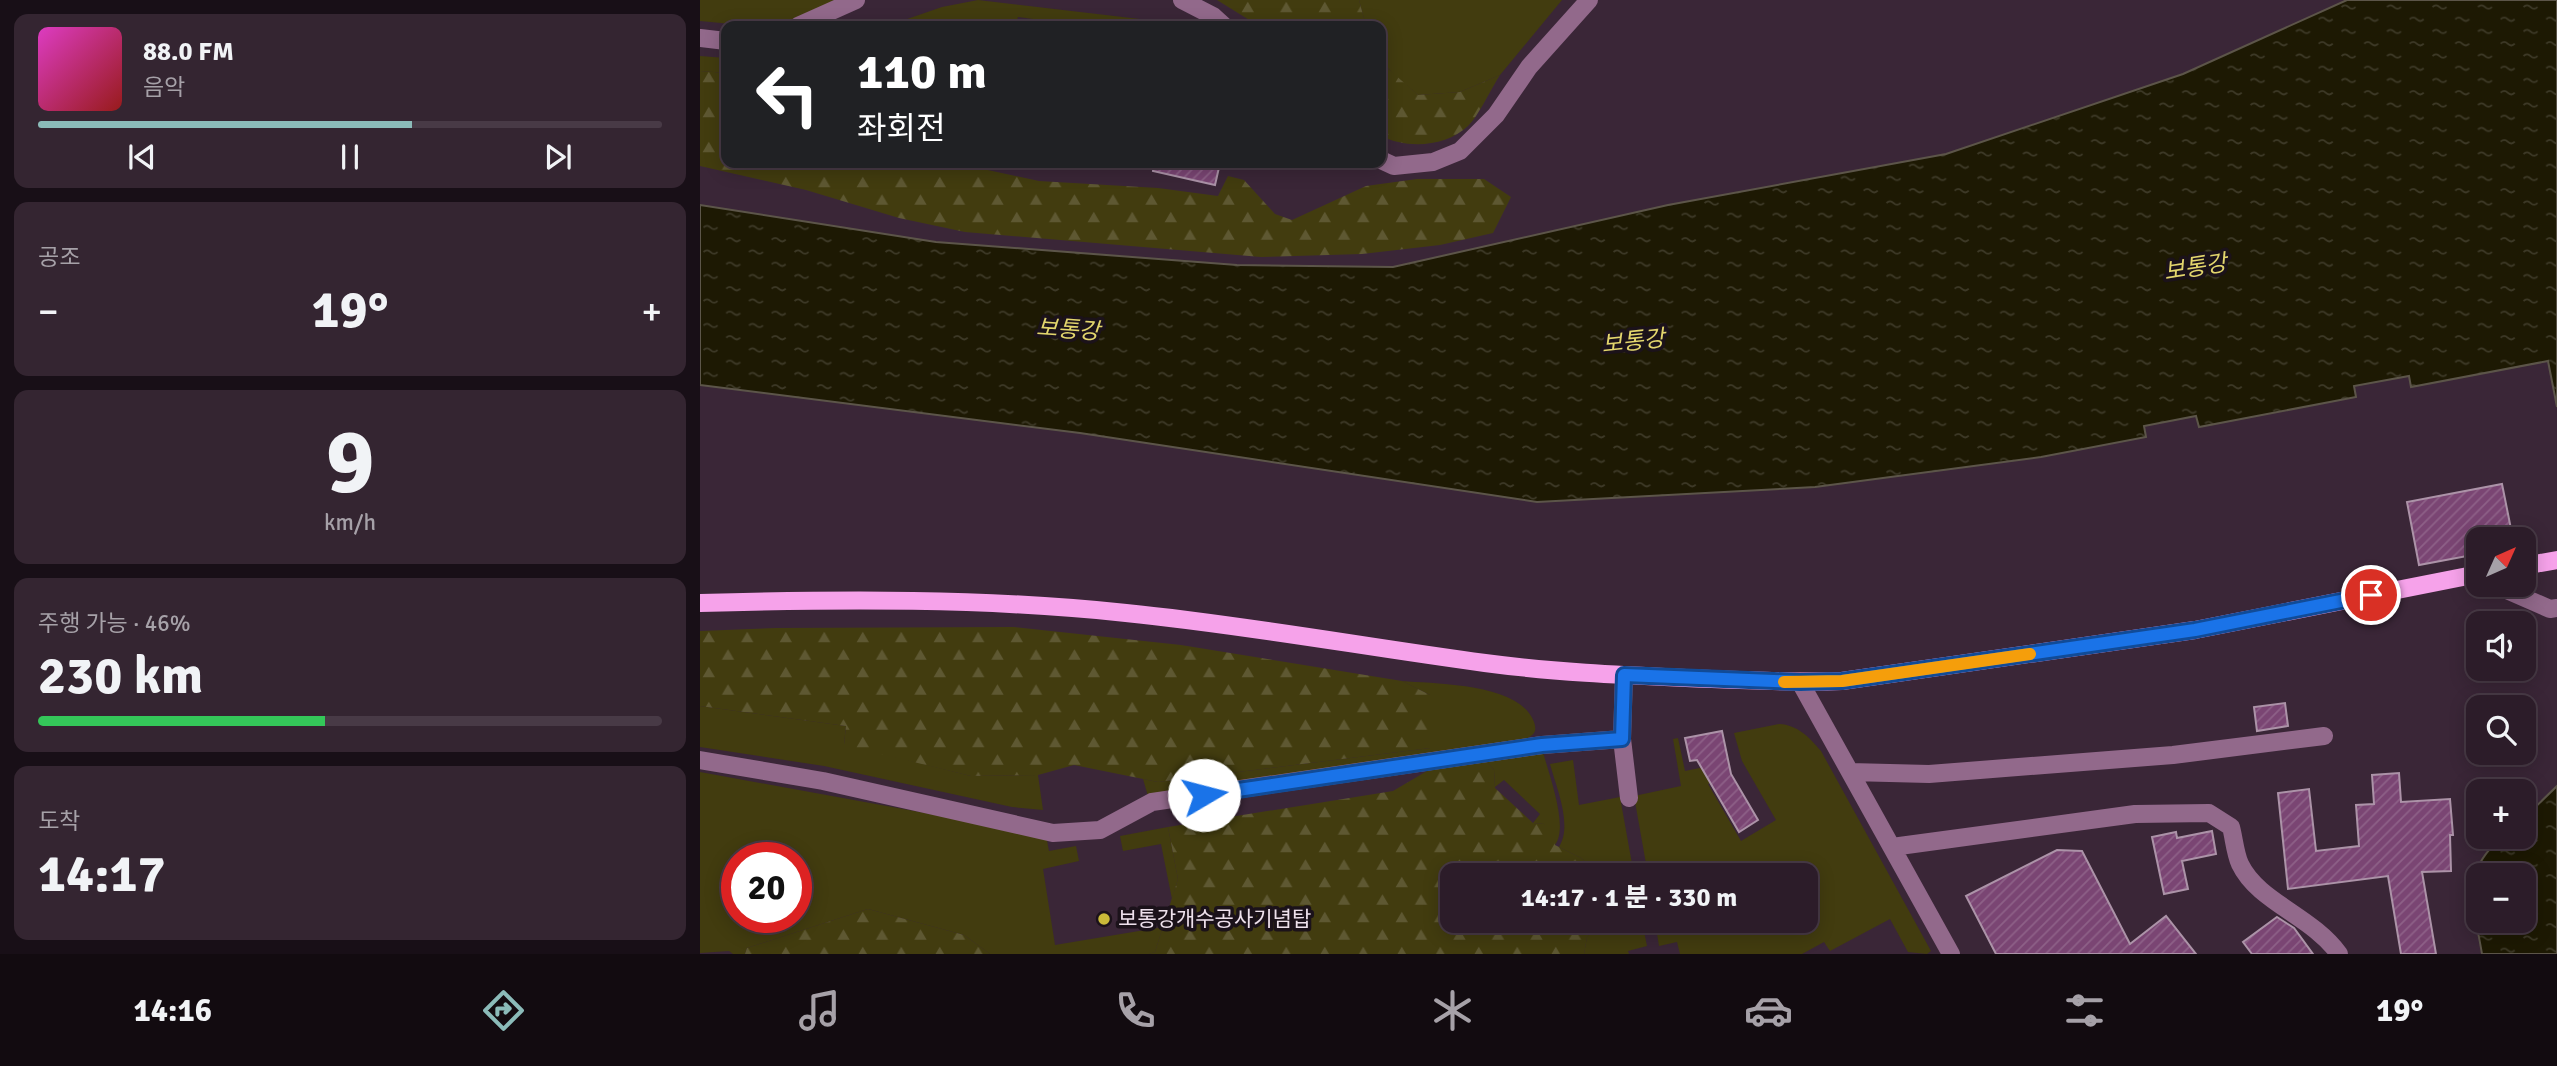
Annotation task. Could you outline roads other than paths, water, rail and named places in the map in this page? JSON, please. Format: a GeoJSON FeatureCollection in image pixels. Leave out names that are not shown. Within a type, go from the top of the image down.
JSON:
{"type":"FeatureCollection","features":[{"type":"Feature","properties":{"kind":"main road"},"geometry":{"type":"LineString","coordinates":[[2536,564],[2557,560]]}},
{"type":"Feature","properties":{"kind":"main road"},"geometry":{"type":"LineString","coordinates":[[700,603],[876,601],[1000,604],[1123,612],[1488,663],[1624,675],[1800,682],[1842,681],[2195,630],[2466,578]]}},
{"type":"Feature","properties":{"kind":"street"},"geometry":{"type":"LineString","coordinates":[[809,21],[856,0]]}},
{"type":"Feature","properties":{"kind":"street"},"geometry":{"type":"LineString","coordinates":[[1182,0],[1218,21]]}},
{"type":"Feature","properties":{"kind":"street"},"geometry":{"type":"LineString","coordinates":[[1386,162],[1394,166],[1433,162],[1460,151],[1496,115],[1530,68],[1589,0]]}},
{"type":"Feature","properties":{"kind":"street"},"geometry":{"type":"LineString","coordinates":[[700,38],[721,40]]}},
{"type":"Feature","properties":{"kind":"street"},"geometry":{"type":"LineString","coordinates":[[2523,597],[2550,609],[2557,608]]}},
{"type":"Feature","properties":{"kind":"street"},"geometry":{"type":"LineString","coordinates":[[1624,675],[1622,739],[1629,798]]}},
{"type":"Feature","properties":{"kind":"street"},"geometry":{"type":"LineString","coordinates":[[1800,682],[1951,954]]}},
{"type":"Feature","properties":{"kind":"street"},"geometry":{"type":"LineString","coordinates":[[1850,772],[1956,772],[2173,755],[2323,736]]}},
{"type":"Feature","properties":{"kind":"street"},"geometry":{"type":"LineString","coordinates":[[700,760],[823,781],[1053,833],[1100,830],[1152,802],[1542,745],[1622,739]]}},
{"type":"Feature","properties":{"kind":"street"},"geometry":{"type":"LineString","coordinates":[[1892,847],[2135,814],[2209,813],[2231,827],[2239,864],[2259,890],[2328,939],[2339,954]]}},
{"type":"Feature","properties":{"kind":"water","name":"보통강"},"geometry":{"type":"Polygon","coordinates":[[[2347,0],[2557,0],[2557,407],[2548,361],[2411,387],[2409,376],[2354,386],[2356,397],[2199,427],[2196,416],[2144,426],[2146,437],[2041,457],[1815,487],[1537,502],[1080,433],[700,385],[700,205],[936,242],[1237,265],[1393,267],[1668,205],[1946,154],[2183,74],[2347,0]]]}},
{"type":"Feature","properties":{"kind":"water"},"geometry":{"type":"Polygon","coordinates":[[[2557,786],[2557,954],[2482,954],[2478,933],[2536,933],[2536,863],[2480,863],[2488,851],[2536,849],[2536,806],[2557,786]]]}},
{"type":"Feature","properties":{"kind":"place","name":"보통강개수공사기념탑"},"geometry":{"type":"Point","coordinates":[1104,919]}}]}
